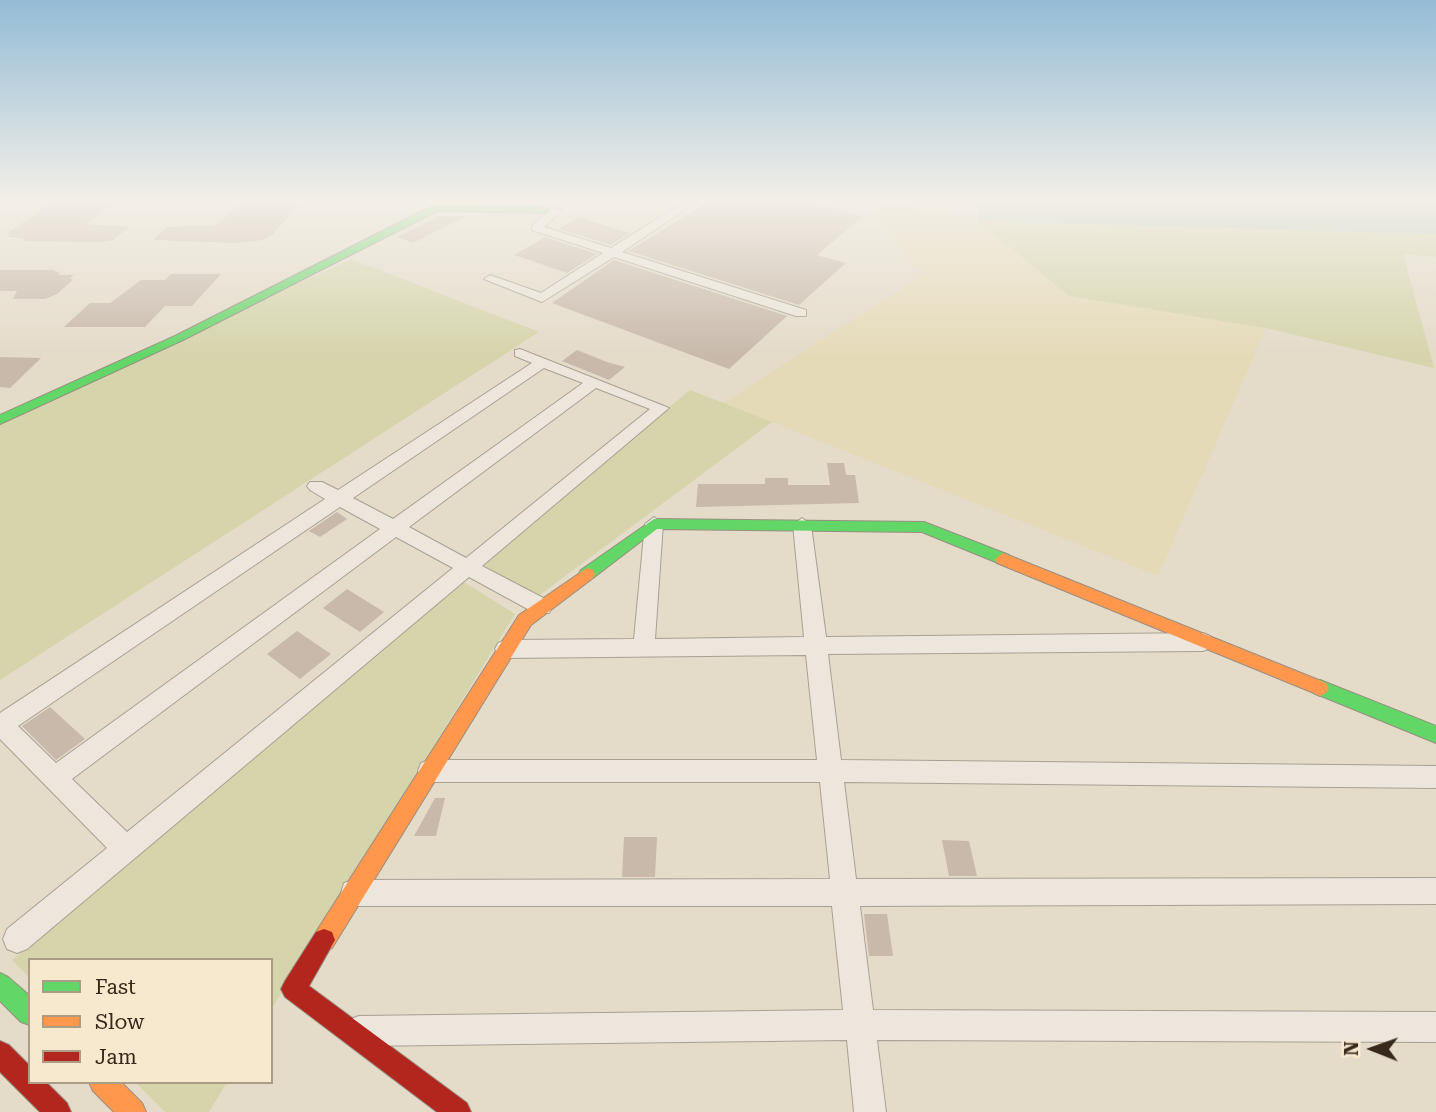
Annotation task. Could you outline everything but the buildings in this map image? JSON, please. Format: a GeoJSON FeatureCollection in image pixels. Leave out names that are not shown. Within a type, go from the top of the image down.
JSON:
{"type":"FeatureCollection","features":[{"type":"Feature","properties":{"kind":"street"},"geometry":{"type":"LineString","coordinates":[[0,420],[179,338],[347,253]]}},
{"type":"Feature","properties":{"kind":"street"},"geometry":{"type":"LineString","coordinates":[[490,279],[542,298],[612,253]]}},
{"type":"Feature","properties":{"kind":"street"},"geometry":{"type":"LineString","coordinates":[[616,253],[801,313]]}},
{"type":"Feature","properties":{"kind":"street"},"geometry":{"type":"LineString","coordinates":[[17,939],[661,408],[520,353]]}},
{"type":"Feature","properties":{"kind":"street"},"geometry":{"type":"LineString","coordinates":[[126,849],[1,725],[543,362]]}},
{"type":"Feature","properties":{"kind":"street"},"geometry":{"type":"LineString","coordinates":[[54,778],[594,382]]}},
{"type":"Feature","properties":{"kind":"street"},"geometry":{"type":"LineString","coordinates":[[316,486],[542,607]]}},
{"type":"Feature","properties":{"kind":"street"},"geometry":{"type":"LineString","coordinates":[[644,648],[654,524]]}},
{"type":"Feature","properties":{"kind":"street"},"geometry":{"type":"LineString","coordinates":[[458,1112],[293,989],[525,620],[654,524],[924,527],[1436,735]]}},
{"type":"Feature","properties":{"kind":"street"},"geometry":{"type":"LineString","coordinates":[[802,526],[870,1112]]}},
{"type":"Feature","properties":{"kind":"street"},"geometry":{"type":"LineString","coordinates":[[506,649],[1208,642]]}},
{"type":"Feature","properties":{"kind":"street"},"geometry":{"type":"LineString","coordinates":[[430,771],[832,771],[1436,777]]}},
{"type":"Feature","properties":{"kind":"street"},"geometry":{"type":"LineString","coordinates":[[354,893],[1436,891]]}},
{"type":"Feature","properties":{"kind":"street"},"geometry":{"type":"LineString","coordinates":[[0,985],[28,1011]]}},
{"type":"Feature","properties":{"kind":"street"},"geometry":{"type":"LineString","coordinates":[[346,1031],[861,1025],[1436,1027]]}},
{"type":"Feature","properties":{"kind":"street"},"geometry":{"type":"LineString","coordinates":[[0,1054],[28,1082]]}},
{"type":"Feature","properties":{"kind":"street"},"geometry":{"type":"LineString","coordinates":[[30,1084],[58,1112]]}},
{"type":"Feature","properties":{"kind":"street"},"geometry":{"type":"LineString","coordinates":[[104,1084],[133,1112]]}},
{"type":"Feature","properties":{"kind":"shaded area"},"geometry":{"type":"Polygon","coordinates":[[[906,253],[1017,253],[1069,296],[1266,328],[1158,576],[724,403],[923,274],[906,253]]]}},
{"type":"Feature","properties":{"kind":"green space"},"geometry":{"type":"Polygon","coordinates":[[[1017,253],[1436,253],[1436,257],[1403,254],[1434,368],[1266,328],[1069,296],[1017,253]]]}},
{"type":"Feature","properties":{"kind":"green space"},"geometry":{"type":"Polygon","coordinates":[[[351,259],[539,332],[0,680],[0,422],[351,259]]]}},
{"type":"Feature","properties":{"kind":"green space"},"geometry":{"type":"Polygon","coordinates":[[[690,390],[772,422],[537,597],[482,564],[690,390]]]}},
{"type":"Feature","properties":{"kind":"green space"},"geometry":{"type":"Polygon","coordinates":[[[462,581],[515,614],[273,1007],[273,958],[28,958],[28,976],[12,960],[462,581]]]}},
{"type":"Feature","properties":{"kind":"green space"},"geometry":{"type":"Polygon","coordinates":[[[137,1084],[226,1084],[209,1112],[165,1112],[137,1084]]]}},
{"type":"Feature","properties":{"kind":"traffic: fast"},"geometry":{"type":"LineString","coordinates":[[0,420],[179,338],[347,253]]}},
{"type":"Feature","properties":{"kind":"traffic: fast"},"geometry":{"type":"LineString","coordinates":[[587,574],[654,524],[924,527],[1003,559]]}},
{"type":"Feature","properties":{"kind":"traffic: fast"},"geometry":{"type":"LineString","coordinates":[[1320,688],[1436,735]]}},
{"type":"Feature","properties":{"kind":"traffic: fast"},"geometry":{"type":"LineString","coordinates":[[0,985],[28,1011]]}},
{"type":"Feature","properties":{"kind":"traffic: slow"},"geometry":{"type":"LineString","coordinates":[[1003,559],[1320,688]]}},
{"type":"Feature","properties":{"kind":"traffic: slow"},"geometry":{"type":"LineString","coordinates":[[324,940],[525,620],[587,574]]}},
{"type":"Feature","properties":{"kind":"traffic: slow"},"geometry":{"type":"LineString","coordinates":[[104,1084],[133,1112]]}},
{"type":"Feature","properties":{"kind":"traffic: jam"},"geometry":{"type":"LineString","coordinates":[[324,940],[293,989],[458,1112]]}},
{"type":"Feature","properties":{"kind":"traffic: jam"},"geometry":{"type":"LineString","coordinates":[[0,1054],[28,1082]]}},
{"type":"Feature","properties":{"kind":"traffic: jam"},"geometry":{"type":"LineString","coordinates":[[30,1084],[58,1112]]}}]}
